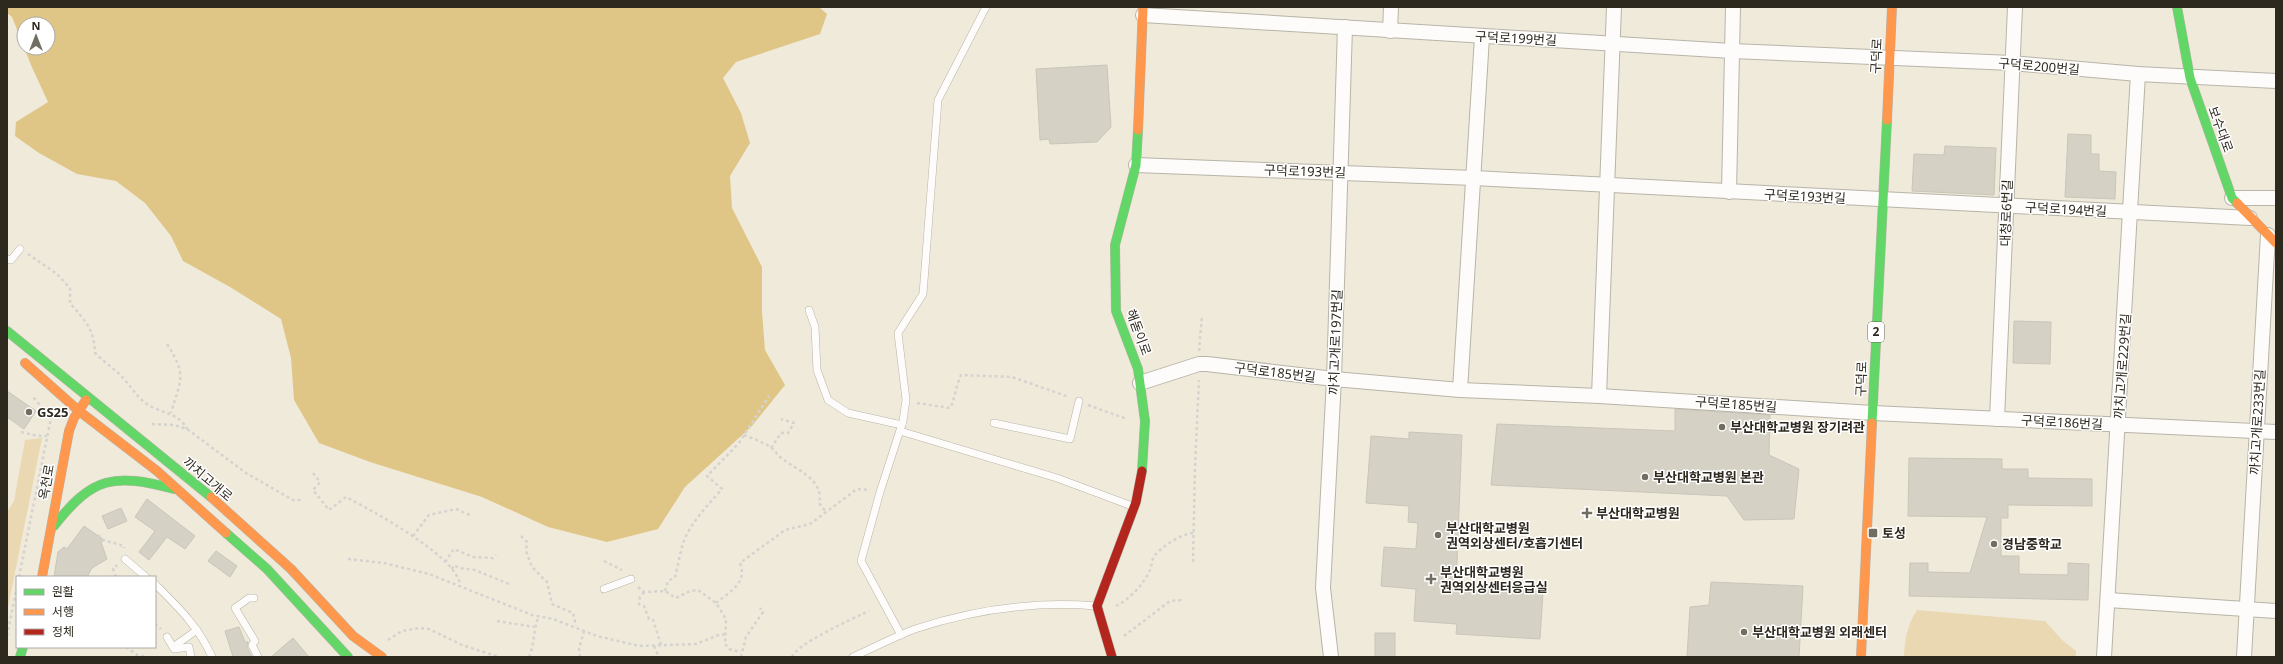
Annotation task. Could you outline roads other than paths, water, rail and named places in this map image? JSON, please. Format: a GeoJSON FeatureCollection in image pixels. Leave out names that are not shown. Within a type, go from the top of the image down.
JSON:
{"type":"FeatureCollection","features":[{"type":"Feature","properties":{"kind":"street"},"geometry":{"type":"LineString","coordinates":[[1390,31],[1391,7]]}},
{"type":"Feature","properties":{"kind":"street"},"geometry":{"type":"LineString","coordinates":[[1598,396],[1605,185],[1614,7]]}},
{"type":"Feature","properties":{"kind":"street"},"geometry":{"type":"LineString","coordinates":[[1729,192],[1733,7]]}},
{"type":"Feature","properties":{"kind":"street","name":"구덕로"},"geometry":{"type":"LineString","coordinates":[[1861,657],[1873,413],[1881,200],[1892,7]]}},
{"type":"Feature","properties":{"kind":"street","name":"대청로6번길"},"geometry":{"type":"LineString","coordinates":[[1997,419],[2015,7]]}},
{"type":"Feature","properties":{"kind":"street","name":"보수대로"},"geometry":{"type":"LineString","coordinates":[[2177,7],[2190,78],[2232,198],[2272,239]]}},
{"type":"Feature","properties":{"kind":"street","name":"구덕로199번길"},"geometry":{"type":"LineString","coordinates":[[1143,11],[1390,31],[1889,59]]}},
{"type":"Feature","properties":{"kind":"street","name":"해돋이로"},"geometry":{"type":"LineString","coordinates":[[1098,610],[1142,480],[1145,421],[1138,369],[1116,311],[1115,245],[1136,165],[1143,11]]}},
{"type":"Feature","properties":{"kind":"street","name":"까치고개로197번길"},"geometry":{"type":"LineString","coordinates":[[1331,657],[1323,588],[1334,379],[1345,27]]}},
{"type":"Feature","properties":{"kind":"street"},"geometry":{"type":"LineString","coordinates":[[1460,390],[1482,36]]}},
{"type":"Feature","properties":{"kind":"street","name":"구덕로200번길"},"geometry":{"type":"LineString","coordinates":[[1889,59],[2012,63],[2190,78],[2276,81]]}},
{"type":"Feature","properties":{"kind":"street","name":"까치고개로229번길"},"geometry":{"type":"LineString","coordinates":[[2104,657],[2132,212],[2138,74]]}},
{"type":"Feature","properties":{"kind":"street","name":"구덕로193번길"},"geometry":{"type":"LineString","coordinates":[[1136,165],[1474,178],[1881,200]]}},
{"type":"Feature","properties":{"kind":"street"},"geometry":{"type":"LineString","coordinates":[[2232,198],[2276,198]]}},
{"type":"Feature","properties":{"kind":"street","name":"구덕로194번길"},"geometry":{"type":"LineString","coordinates":[[1881,200],[2250,218]]}},
{"type":"Feature","properties":{"kind":"street","name":"까치고개로233번길"},"geometry":{"type":"LineString","coordinates":[[2244,657],[2256,431],[2272,239]]}},
{"type":"Feature","properties":{"kind":"street","name":"까치고개로"},"geometry":{"type":"LineString","coordinates":[[7,331],[89,397],[279,556],[367,648],[382,657]]}},
{"type":"Feature","properties":{"kind":"street"},"geometry":{"type":"LineString","coordinates":[[19,357],[79,411],[157,471],[267,569],[348,657]]}},
{"type":"Feature","properties":{"kind":"street","name":"구덕로185번길"},"geometry":{"type":"LineString","coordinates":[[1140,383],[1199,364],[1334,379],[1460,390],[1598,396],[1873,413]]}},
{"type":"Feature","properties":{"kind":"street"},"geometry":{"type":"LineString","coordinates":[[54,387],[64,403],[69,417],[69,431]]}},
{"type":"Feature","properties":{"kind":"street","name":"옥천로"},"geometry":{"type":"LineString","coordinates":[[42,576],[69,431],[79,411],[89,397]]}},
{"type":"Feature","properties":{"kind":"street","name":"구덕로186번길"},"geometry":{"type":"LineString","coordinates":[[1873,413],[2276,432]]}},
{"type":"Feature","properties":{"kind":"street"},"geometry":{"type":"LineString","coordinates":[[50,531],[69,505],[84,492],[98,485],[115,481],[132,480],[150,482],[180,491]]}},
{"type":"Feature","properties":{"kind":"street"},"geometry":{"type":"LineString","coordinates":[[2108,600],[2276,611]]}},
{"type":"Feature","properties":{"kind":"street"},"geometry":{"type":"LineString","coordinates":[[1098,610],[1109,642],[1112,657]]}},
{"type":"Feature","properties":{"kind":"lane"},"geometry":{"type":"LineString","coordinates":[[901,635],[862,561],[880,492],[901,428],[906,402],[898,333],[923,294],[938,100],[986,7]]}},
{"type":"Feature","properties":{"kind":"lane"},"geometry":{"type":"LineString","coordinates":[[7,259],[11,260],[20,249]]}},
{"type":"Feature","properties":{"kind":"lane"},"geometry":{"type":"LineString","coordinates":[[810,310],[815,327],[817,370],[828,400],[848,412],[1057,478],[1134,507]]}},
{"type":"Feature","properties":{"kind":"lane"},"geometry":{"type":"LineString","coordinates":[[994,423],[1070,439],[1079,401]]}},
{"type":"Feature","properties":{"kind":"lane"},"geometry":{"type":"LineString","coordinates":[[125,560],[145,576]]}},
{"type":"Feature","properties":{"kind":"lane"},"geometry":{"type":"LineString","coordinates":[[604,589],[631,579]]}},
{"type":"Feature","properties":{"kind":"lane"},"geometry":{"type":"LineString","coordinates":[[156,585],[189,618],[212,657]]}},
{"type":"Feature","properties":{"kind":"lane"},"geometry":{"type":"LineString","coordinates":[[254,598],[249,598],[235,608],[255,641],[252,644],[258,657]]}},
{"type":"Feature","properties":{"kind":"lane"},"geometry":{"type":"LineString","coordinates":[[853,657],[914,630],[1002,607],[1074,604],[1098,610]]}},
{"type":"Feature","properties":{"kind":"lane"},"geometry":{"type":"LineString","coordinates":[[173,647],[197,630]]}},
{"type":"Feature","properties":{"kind":"lane"},"geometry":{"type":"LineString","coordinates":[[167,637],[174,649],[189,647],[191,657]]}},
{"type":"Feature","properties":{"kind":"place","name":"GS25"},"geometry":{"type":"Point","coordinates":[29,412]}},
{"type":"Feature","properties":{"kind":"place","name":"부산대학교병원 장기려관"},"geometry":{"type":"Point","coordinates":[1722,427]}},
{"type":"Feature","properties":{"kind":"place","name":"부산대학교병원 본관"},"geometry":{"type":"Point","coordinates":[1645,477]}},
{"type":"Feature","properties":{"kind":"place","name":"부산대학교병원"},"geometry":{"type":"Point","coordinates":[1587,513]}},
{"type":"Feature","properties":{"kind":"place","name":"토성"},"geometry":{"type":"Point","coordinates":[1873,533]}},
{"type":"Feature","properties":{"kind":"place","name":"부산대학교병원 권역외상센터/호흡기센터"},"geometry":{"type":"Point","coordinates":[1438,535]}},
{"type":"Feature","properties":{"kind":"place","name":"경남중학교"},"geometry":{"type":"Point","coordinates":[1994,544]}},
{"type":"Feature","properties":{"kind":"place","name":"부산대학교병원 권역외상센터응급실"},"geometry":{"type":"Point","coordinates":[1431,579]}},
{"type":"Feature","properties":{"kind":"place","name":"부산대학교병원 외래센터"},"geometry":{"type":"Point","coordinates":[1744,632]}}]}
